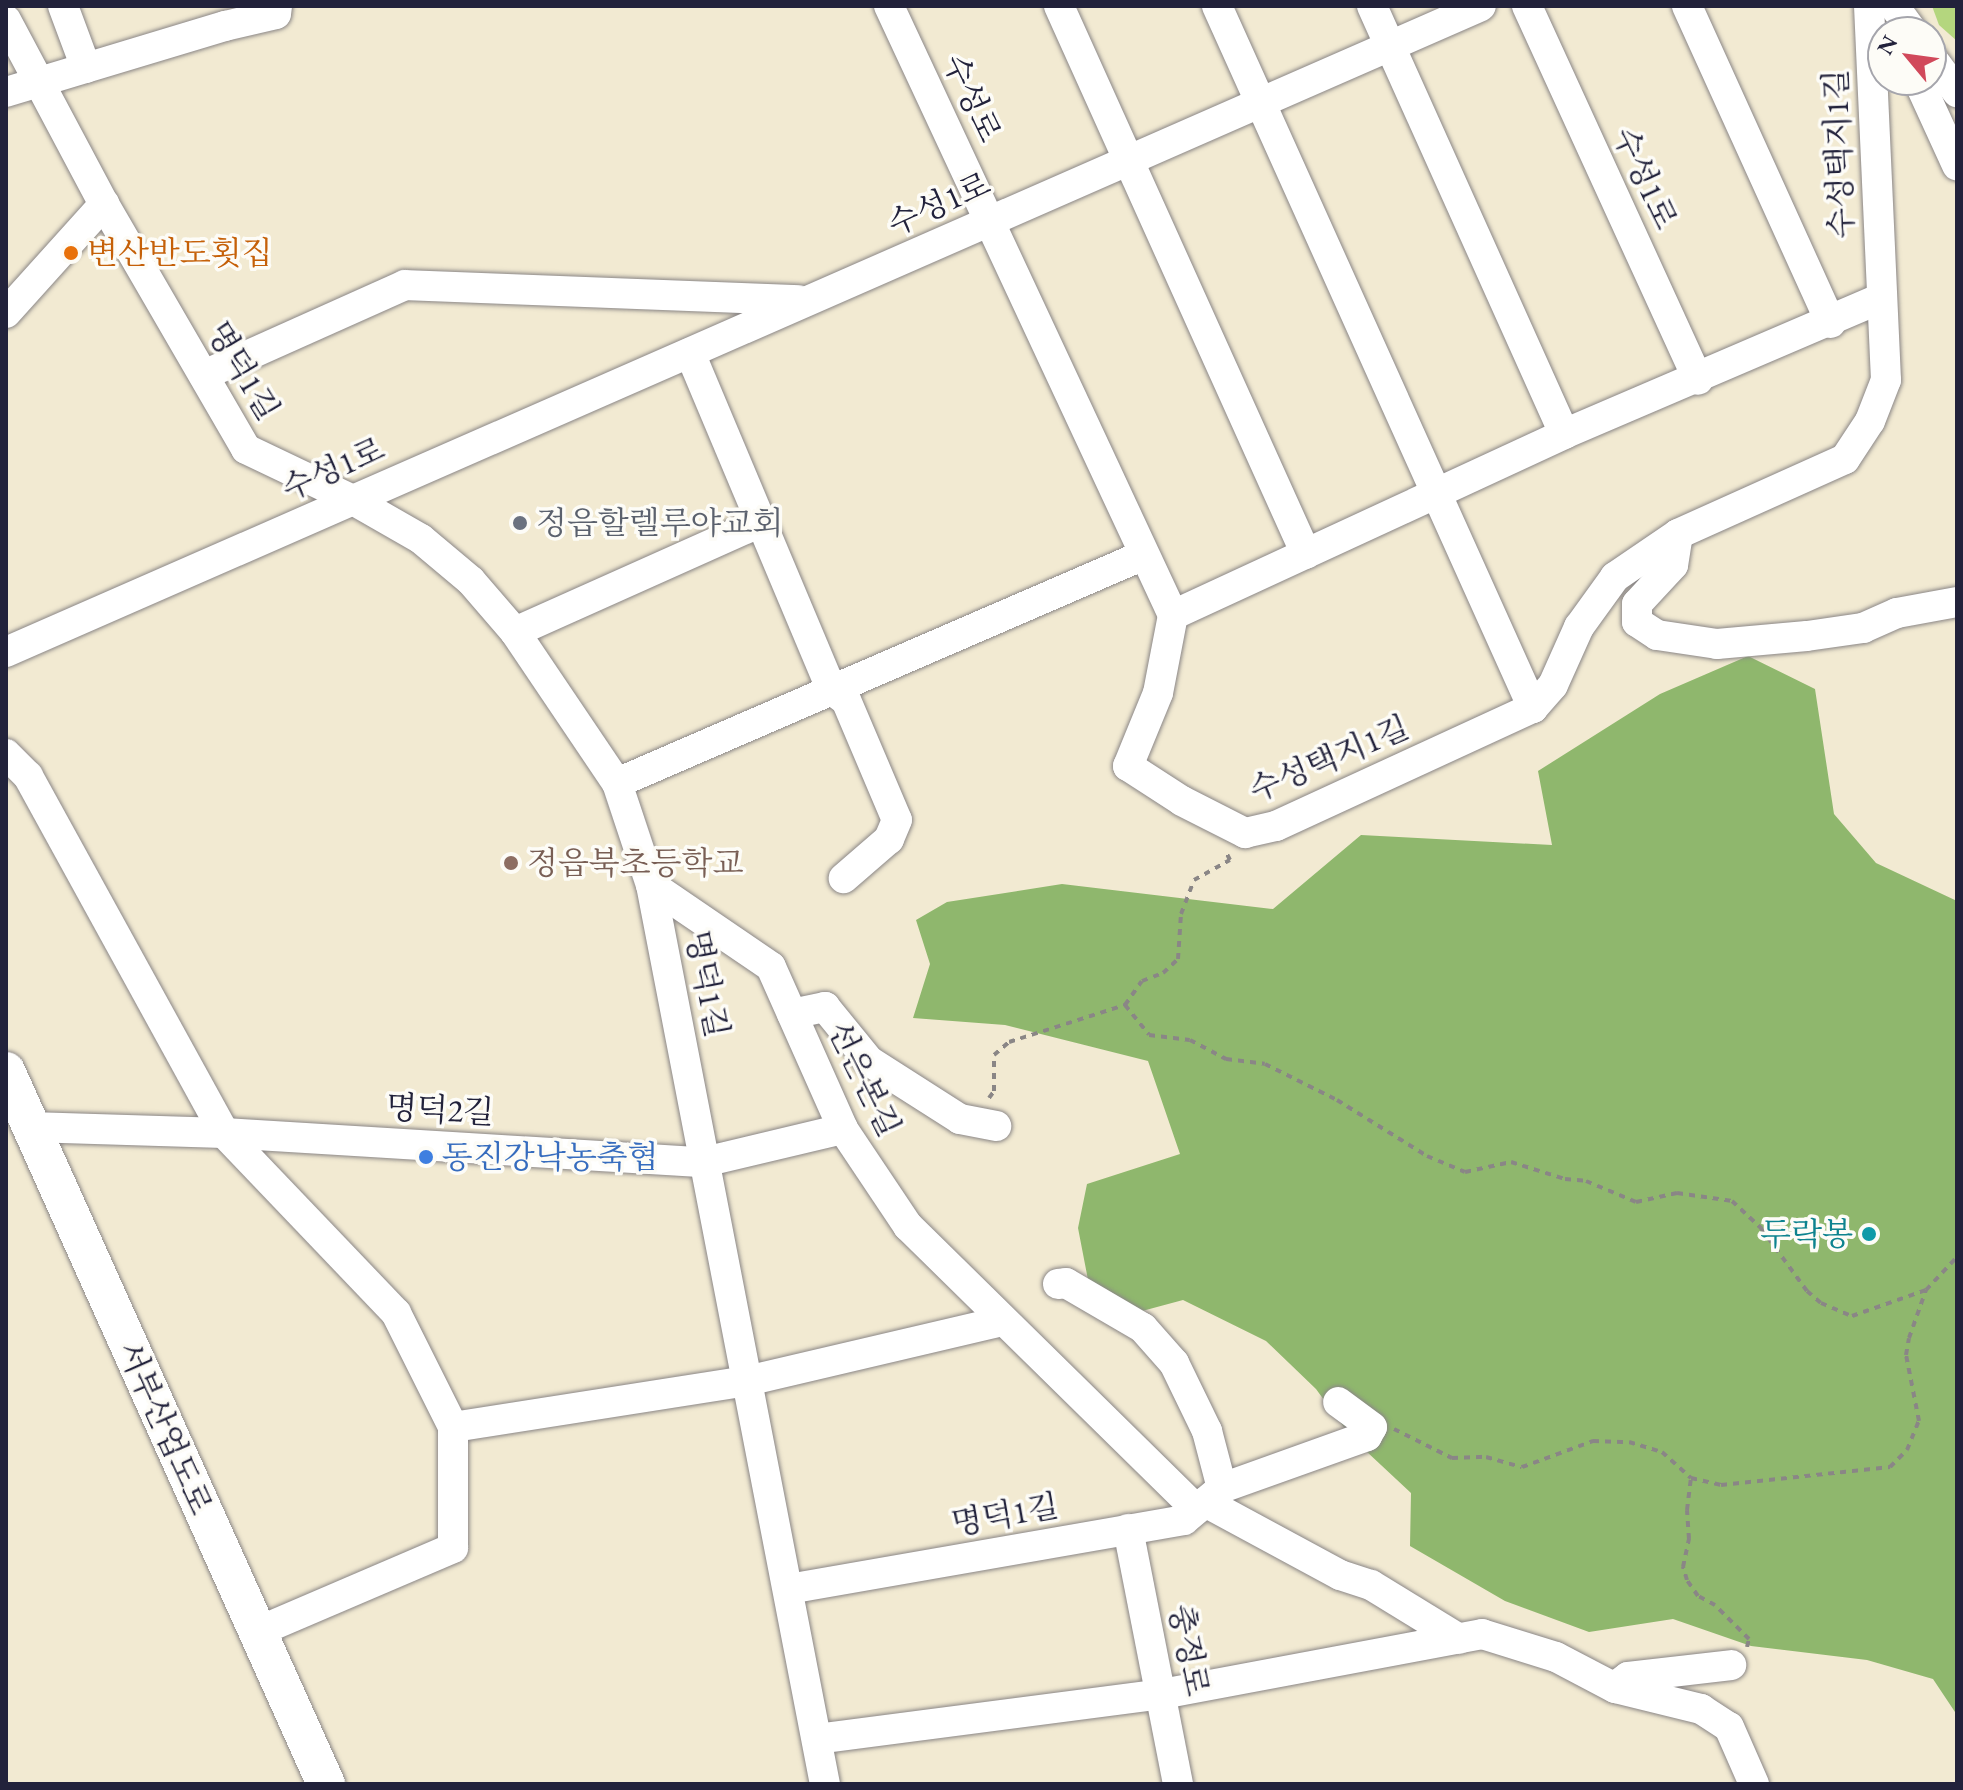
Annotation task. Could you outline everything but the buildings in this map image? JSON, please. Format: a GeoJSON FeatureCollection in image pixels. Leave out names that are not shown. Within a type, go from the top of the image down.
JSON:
{"type":"FeatureCollection","features":[{"type":"Feature","properties":{"kind":"main road","name":"서부산업도로"},"geometry":{"type":"LineString","coordinates":[[6,1071],[18,1127],[326,1784]]}},
{"type":"Feature","properties":{"kind":"street"},"geometry":{"type":"LineString","coordinates":[[63,6],[86,68]]}},
{"type":"Feature","properties":{"kind":"street"},"geometry":{"type":"LineString","coordinates":[[6,92],[41,84],[222,16],[276,14],[277,6]]}},
{"type":"Feature","properties":{"kind":"street","name":"수성로"},"geometry":{"type":"LineString","coordinates":[[889,6],[990,221]]}},
{"type":"Feature","properties":{"kind":"street"},"geometry":{"type":"LineString","coordinates":[[1059,6],[1306,554]]}},
{"type":"Feature","properties":{"kind":"street"},"geometry":{"type":"LineString","coordinates":[[1217,6],[1533,708]]}},
{"type":"Feature","properties":{"kind":"street"},"geometry":{"type":"LineString","coordinates":[[1372,6],[1564,434]]}},
{"type":"Feature","properties":{"kind":"street","name":"수성1로"},"geometry":{"type":"LineString","coordinates":[[6,652],[1481,6]]}},
{"type":"Feature","properties":{"kind":"street","name":"수성1로"},"geometry":{"type":"LineString","coordinates":[[1527,6],[1698,380]]}},
{"type":"Feature","properties":{"kind":"street"},"geometry":{"type":"LineString","coordinates":[[1687,6],[1831,323]]}},
{"type":"Feature","properties":{"kind":"street","name":"수성택지1길"},"geometry":{"type":"LineString","coordinates":[[1173,615],[1158,693],[1128,766],[1182,801],[1245,833],[1276,826],[1533,708],[1553,685],[1579,627],[1615,577],[1678,534],[1845,459],[1870,421],[1886,380],[1869,6]]}},
{"type":"Feature","properties":{"kind":"street","name":"명덕1길"},"geometry":{"type":"LineString","coordinates":[[6,20],[104,204],[246,449],[353,500],[421,539],[471,581],[515,632],[617,783],[651,885],[825,1784]]}},
{"type":"Feature","properties":{"kind":"street"},"geometry":{"type":"LineString","coordinates":[[1925,96],[1957,165]]}},
{"type":"Feature","properties":{"kind":"street"},"geometry":{"type":"LineString","coordinates":[[6,313],[104,204]]}},
{"type":"Feature","properties":{"kind":"street"},"geometry":{"type":"LineString","coordinates":[[990,221],[1173,615],[1564,434],[1831,323],[1881,298]]}},
{"type":"Feature","properties":{"kind":"street"},"geometry":{"type":"LineString","coordinates":[[204,375],[405,285],[808,301]]}},
{"type":"Feature","properties":{"kind":"street"},"geometry":{"type":"LineString","coordinates":[[690,353],[759,523],[832,690],[846,700],[897,820],[889,839],[844,878]]}},
{"type":"Feature","properties":{"kind":"street"},"geometry":{"type":"LineString","coordinates":[[515,632],[759,523]]}},
{"type":"Feature","properties":{"kind":"street"},"geometry":{"type":"LineString","coordinates":[[1678,534],[1673,565],[1637,604],[1637,622],[1657,635],[1717,644],[1793,638],[1863,628],[1897,613],[1957,602]]}},
{"type":"Feature","properties":{"kind":"street"},"geometry":{"type":"LineString","coordinates":[[617,783],[1144,555]]}},
{"type":"Feature","properties":{"kind":"street"},"geometry":{"type":"LineString","coordinates":[[6,754],[28,776],[224,1133],[396,1313],[453,1427],[453,1548],[257,1632]]}},
{"type":"Feature","properties":{"kind":"street","name":"선은본길"},"geometry":{"type":"LineString","coordinates":[[651,885],[771,967],[843,1129],[908,1226],[1003,1321],[1208,1500],[1340,1575],[1371,1585],[1459,1639]]}},
{"type":"Feature","properties":{"kind":"street"},"geometry":{"type":"LineString","coordinates":[[792,1014],[825,1007],[869,1061],[960,1119],[982,1123]]}},
{"type":"Feature","properties":{"kind":"street","name":"명덕2길"},"geometry":{"type":"LineString","coordinates":[[18,1127],[224,1133],[704,1162],[843,1129]]}},
{"type":"Feature","properties":{"kind":"street"},"geometry":{"type":"LineString","coordinates":[[1058,1284],[1066,1283],[1143,1328],[1174,1363],[1207,1431],[1208,1500],[1367,1436],[1372,1427],[1338,1402]]}},
{"type":"Feature","properties":{"kind":"street"},"geometry":{"type":"LineString","coordinates":[[453,1427],[747,1381],[1003,1321]]}},
{"type":"Feature","properties":{"kind":"street","name":"명덕1길"},"geometry":{"type":"LineString","coordinates":[[789,1589],[1184,1520],[1208,1500]]}},
{"type":"Feature","properties":{"kind":"street","name":"충정로"},"geometry":{"type":"LineString","coordinates":[[1128,1529],[1178,1784]]}},
{"type":"Feature","properties":{"kind":"street"},"geometry":{"type":"LineString","coordinates":[[817,1739],[1162,1694],[1482,1634],[1556,1657],[1615,1688],[1701,1709],[1729,1727],[1754,1784]]}},
{"type":"Feature","properties":{"kind":"street"},"geometry":{"type":"LineString","coordinates":[[1615,1688],[1628,1677],[1731,1665]]}},
{"type":"Feature","properties":{"kind":"path"},"geometry":{"type":"LineString","coordinates":[[982,1123],[994,1091],[994,1055],[1009,1042],[1125,1005],[1142,981],[1163,973],[1178,959],[1181,914],[1194,880],[1230,860],[1222,843]]}},
{"type":"Feature","properties":{"kind":"path"},"geometry":{"type":"LineString","coordinates":[[1125,1005],[1149,1035],[1190,1040],[1226,1059],[1265,1064],[1337,1100],[1427,1156],[1465,1172],[1511,1162],[1565,1179],[1586,1181],[1636,1202],[1677,1193],[1732,1201],[1761,1228],[1807,1291],[1821,1303],[1852,1316],[1926,1290]]}},
{"type":"Feature","properties":{"kind":"path"},"geometry":{"type":"LineString","coordinates":[[1372,1427],[1398,1430],[1452,1458],[1486,1457],[1522,1467],[1593,1441],[1629,1442],[1662,1452],[1691,1478],[1721,1485],[1890,1467],[1907,1450],[1919,1421],[1906,1355],[1926,1290],[1957,1257]]}},
{"type":"Feature","properties":{"kind":"path"},"geometry":{"type":"LineString","coordinates":[[1691,1478],[1687,1510],[1689,1539],[1683,1567],[1687,1580],[1698,1596],[1715,1605],[1749,1639],[1742,1662],[1731,1665]]}},
{"type":"Feature","properties":{"kind":"green space"},"geometry":{"type":"Polygon","coordinates":[[[1932,6],[1957,6],[1957,41],[1947,32],[1947,16],[1936,16],[1932,6]]]}},
{"type":"Feature","properties":{"kind":"green space"},"geometry":{"type":"Polygon","coordinates":[[[1748,656],[1815,689],[1834,814],[1876,863],[1957,901],[1957,1715],[1933,1679],[1867,1660],[1751,1646],[1673,1619],[1589,1632],[1505,1601],[1410,1546],[1411,1493],[1351,1437],[1316,1389],[1266,1341],[1183,1300],[1131,1314],[1089,1285],[1078,1228],[1087,1184],[1180,1154],[1148,1061],[1005,1025],[913,1018],[930,964],[916,920],[947,902],[1062,884],[1273,909],[1361,835],[1552,845],[1538,771],[1660,694],[1748,656]]]}},
{"type":"Feature","properties":{"kind":"place","name":"변산반도횟집"},"geometry":{"type":"Point","coordinates":[71,253]}},
{"type":"Feature","properties":{"kind":"place","name":"정읍할렐루야교회"},"geometry":{"type":"Point","coordinates":[520,523]}},
{"type":"Feature","properties":{"kind":"place","name":"정읍북초등학교"},"geometry":{"type":"Point","coordinates":[511,863]}},
{"type":"Feature","properties":{"kind":"place","name":"동진강낙농축협"},"geometry":{"type":"Point","coordinates":[426,1157]}},
{"type":"Feature","properties":{"kind":"place","name":"두락봉"},"geometry":{"type":"Point","coordinates":[1869,1234]}}]}
